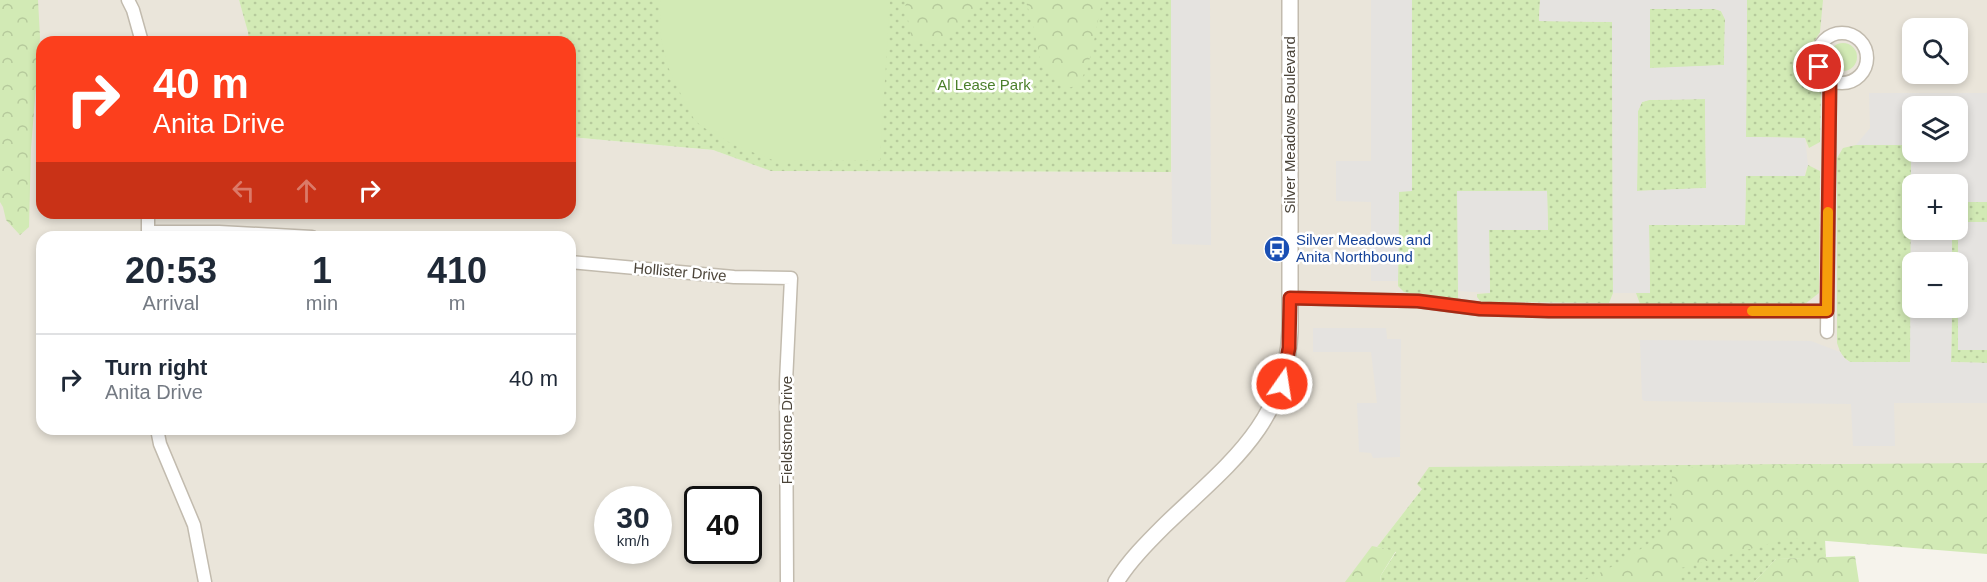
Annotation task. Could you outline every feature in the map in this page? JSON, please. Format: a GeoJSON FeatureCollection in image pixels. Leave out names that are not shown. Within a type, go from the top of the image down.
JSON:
{"type":"FeatureCollection","features":[{"type":"Feature","properties":{"kind":"street"},"geometry":{"type":"LineString","coordinates":[[128,0],[133,9],[140,36]]}},
{"type":"Feature","properties":{"kind":"street","name":"Silver Meadows Boulevard"},"geometry":{"type":"LineString","coordinates":[[1116,582],[1152,538],[1245,447],[1268,415],[1287,366],[1290,298],[1290,0]]}},
{"type":"Feature","properties":{"kind":"street"},"geometry":{"type":"LineString","coordinates":[[1827,332],[1830,79],[1819,67],[1818,50],[1830,36],[1845,33],[1853,35],[1860,40],[1867,54],[1864,70],[1853,81],[1845,83],[1830,79]]}},
{"type":"Feature","properties":{"kind":"street","name":"Hollister Drive"},"geometry":{"type":"LineString","coordinates":[[576,263],[734,277],[791,278]]}},
{"type":"Feature","properties":{"kind":"street","name":"Fieldstone Drive"},"geometry":{"type":"LineString","coordinates":[[787,582],[786,382],[791,278]]}},
{"type":"Feature","properties":{"kind":"street"},"geometry":{"type":"LineString","coordinates":[[1290,298],[1418,301],[1480,309],[1549,311],[1827,311]]}},
{"type":"Feature","properties":{"kind":"street"},"geometry":{"type":"LineString","coordinates":[[158,435],[194,525],[205,582]]}},
{"type":"Feature","properties":{"kind":"shaded area"},"geometry":{"type":"Polygon","coordinates":[[[0,0],[239,0],[249,32],[249,36],[36,36],[36,219],[576,219],[576,138],[713,150],[772,171],[1170,172],[1171,0],[1987,0],[1987,494],[1422,489],[1350,582],[0,582],[0,0]]]}},
{"type":"Feature","properties":{"kind":"shaded area"},"geometry":{"type":"Polygon","coordinates":[[[1171,0],[1210,0],[1211,245],[1172,244],[1171,0]]]}},
{"type":"Feature","properties":{"kind":"shaded area"},"geometry":{"type":"Polygon","coordinates":[[[1371,0],[1412,0],[1412,191],[1399,192],[1398,281],[1371,281],[1371,202],[1336,201],[1336,161],[1371,161],[1371,0]]]}},
{"type":"Feature","properties":{"kind":"shaded area"},"geometry":{"type":"Polygon","coordinates":[[[1540,0],[1747,0],[1746,137],[1805,138],[1808,165],[1805,176],[1746,176],[1745,225],[1649,225],[1650,293],[1613,293],[1612,22],[1539,21],[1540,0]],[[1650,9],[1650,68],[1724,65],[1725,19],[1721,11],[1715,9],[1650,9]],[[1705,99],[1642,102],[1638,111],[1637,191],[1706,188],[1705,99]]]}},
{"type":"Feature","properties":{"kind":"shaded area"},"geometry":{"type":"Polygon","coordinates":[[[1869,93],[1987,93],[1987,202],[1968,202],[1968,174],[1911,174],[1911,162],[1968,162],[1968,96],[1902,96],[1902,145],[1856,145],[1870,128],[1869,93]]]}},
{"type":"Feature","properties":{"kind":"shaded area"},"geometry":{"type":"Polygon","coordinates":[[[1457,191],[1547,191],[1548,230],[1489,230],[1490,293],[1458,291],[1457,191]]]}},
{"type":"Feature","properties":{"kind":"shaded area"},"geometry":{"type":"Polygon","coordinates":[[[1968,222],[1987,222],[1987,350],[1958,350],[1958,318],[1968,318],[1968,252],[1958,252],[1958,240],[1968,240],[1968,222]]]}},
{"type":"Feature","properties":{"kind":"shaded area"},"geometry":{"type":"Polygon","coordinates":[[[1911,240],[1952,240],[1952,252],[1911,252],[1911,240]]]}},
{"type":"Feature","properties":{"kind":"shaded area"},"geometry":{"type":"Polygon","coordinates":[[[1910,318],[1952,318],[1951,362],[1987,363],[1987,403],[1894,403],[1895,446],[1853,446],[1851,404],[1644,401],[1642,399],[1640,340],[1811,341],[1840,352],[1850,362],[1910,362],[1910,318]]]}},
{"type":"Feature","properties":{"kind":"shaded area"},"geometry":{"type":"Polygon","coordinates":[[[1313,328],[1386,328],[1387,339],[1401,339],[1400,457],[1373,458],[1371,453],[1359,452],[1357,403],[1377,403],[1371,352],[1313,352],[1313,328]]]}},
{"type":"Feature","properties":{"kind":"green space"},"geometry":{"type":"Polygon","coordinates":[[[0,0],[38,0],[40,36],[36,36],[36,86],[31,148],[29,227],[20,235],[6,220],[0,202],[0,0]]]}},
{"type":"Feature","properties":{"kind":"green space","name":"Al Lease Park"},"geometry":{"type":"Polygon","coordinates":[[[239,0],[1171,0],[1171,172],[771,171],[713,150],[576,138],[576,36],[248,36],[239,0]]]}},
{"type":"Feature","properties":{"kind":"green space"},"geometry":{"type":"Polygon","coordinates":[[[661,0],[890,0],[880,160],[775,161],[732,144],[701,126],[686,105],[668,67],[660,34],[661,0]]]}},
{"type":"Feature","properties":{"kind":"green space"},"geometry":{"type":"Polygon","coordinates":[[[908,0],[981,0],[940,44],[913,43],[905,6],[908,0]]]}},
{"type":"Feature","properties":{"kind":"green space"},"geometry":{"type":"Polygon","coordinates":[[[1019,0],[1103,0],[1088,65],[1078,85],[1065,89],[1041,63],[1026,2],[1019,0]]]}},
{"type":"Feature","properties":{"kind":"green space"},"geometry":{"type":"Polygon","coordinates":[[[1412,0],[1540,0],[1539,21],[1612,22],[1613,293],[1609,303],[1481,302],[1477,297],[1477,294],[1490,293],[1489,230],[1548,230],[1547,191],[1458,191],[1458,301],[1404,292],[1398,286],[1399,191],[1412,191],[1412,0]]]}},
{"type":"Feature","properties":{"kind":"green space"},"geometry":{"type":"Polygon","coordinates":[[[1747,0],[1823,0],[1820,32],[1810,49],[1809,61],[1821,86],[1820,142],[1809,148],[1805,138],[1746,137],[1747,0]]]}},
{"type":"Feature","properties":{"kind":"green space"},"geometry":{"type":"Polygon","coordinates":[[[1650,9],[1715,9],[1721,11],[1725,19],[1724,65],[1650,69],[1650,9]]]}},
{"type":"Feature","properties":{"kind":"green space"},"geometry":{"type":"Polygon","coordinates":[[[1843,43],[1853,47],[1857,57],[1853,67],[1843,71],[1833,67],[1829,57],[1833,47],[1843,43]]]}},
{"type":"Feature","properties":{"kind":"green space"},"geometry":{"type":"Polygon","coordinates":[[[1705,99],[1706,188],[1637,191],[1638,111],[1642,102],[1705,99]]]}},
{"type":"Feature","properties":{"kind":"green space"},"geometry":{"type":"Polygon","coordinates":[[[1856,145],[1902,145],[1902,162],[1911,162],[1911,174],[1902,174],[1902,240],[1911,240],[1911,252],[1902,252],[1902,318],[1911,318],[1911,362],[1850,362],[1842,354],[1837,343],[1837,158],[1843,148],[1856,145]]]}},
{"type":"Feature","properties":{"kind":"green space"},"geometry":{"type":"Polygon","coordinates":[[[1808,165],[1820,171],[1819,293],[1805,304],[1640,304],[1636,293],[1650,293],[1649,225],[1745,225],[1746,176],[1805,176],[1808,165]]]}},
{"type":"Feature","properties":{"kind":"green space"},"geometry":{"type":"Polygon","coordinates":[[[1968,202],[1987,202],[1987,363],[1951,362],[1952,318],[1968,318],[1968,252],[1952,252],[1952,240],[1968,240],[1968,202]]]}},
{"type":"Feature","properties":{"kind":"green space"},"geometry":{"type":"Polygon","coordinates":[[[1987,463],[1987,554],[1790,538],[1681,568],[1681,582],[1581,582],[1628,557],[1671,526],[1672,470],[1718,465],[1987,463]]]}},
{"type":"Feature","properties":{"kind":"green space"},"geometry":{"type":"Polygon","coordinates":[[[1821,464],[1826,558],[1776,559],[1754,582],[1380,582],[1381,575],[1396,552],[1377,547],[1422,489],[1417,484],[1429,467],[1821,464]]]}},
{"type":"Feature","properties":{"kind":"green space"},"geometry":{"type":"Polygon","coordinates":[[[1372,546],[1396,551],[1381,575],[1380,582],[1345,582],[1372,546]]]}},
{"type":"Feature","properties":{"kind":"green space"},"geometry":{"type":"Polygon","coordinates":[[[1855,556],[1859,582],[1754,582],[1776,559],[1855,556]]]}},
{"type":"Feature","properties":{"kind":"slow traffic"},"geometry":{"type":"LineString","coordinates":[[1752,311],[1827,311],[1828,212]]}},
{"type":"Feature","properties":{"kind":"place","name":"Silver Meadows and Anita Northbound"},"geometry":{"type":"Point","coordinates":[1277,249]}},
{"type":"Feature","properties":{"kind":"route"},"geometry":{"type":"LineString","coordinates":[[1282,384],[1289,348],[1290,298],[1418,301],[1480,309],[1549,311],[1827,311],[1830,79],[1819,67]]}}]}
